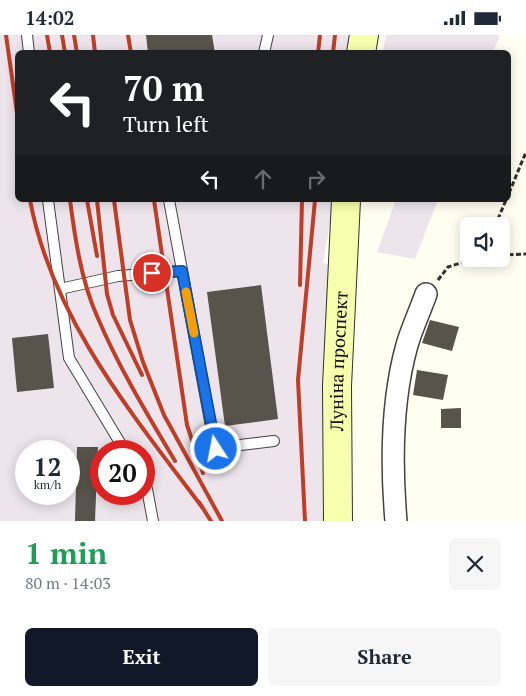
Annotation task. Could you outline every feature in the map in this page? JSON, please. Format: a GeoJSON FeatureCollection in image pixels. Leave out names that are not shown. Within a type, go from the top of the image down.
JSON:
{"type":"FeatureCollection","features":[{"type":"Feature","properties":{"kind":"street"},"geometry":{"type":"LineString","coordinates":[[361,50],[364,35]]}},
{"type":"Feature","properties":{"kind":"street","name":"Луніна проспект"},"geometry":{"type":"LineString","coordinates":[[338,521],[337,386],[346,202]]}},
{"type":"Feature","properties":{"kind":"street"},"geometry":{"type":"LineString","coordinates":[[396,521],[393,492],[394,419],[407,345],[426,294]]}},
{"type":"Feature","properties":{"kind":"lane"},"geometry":{"type":"LineString","coordinates":[[27,35],[29,50]]}},
{"type":"Feature","properties":{"kind":"lane"},"geometry":{"type":"LineString","coordinates":[[265,50],[268,35]]}},
{"type":"Feature","properties":{"kind":"lane"},"geometry":{"type":"LineString","coordinates":[[48,202],[68,358],[118,440]]}},
{"type":"Feature","properties":{"kind":"lane"},"geometry":{"type":"LineString","coordinates":[[169,202],[216,449],[274,441]]}},
{"type":"Feature","properties":{"kind":"lane"},"geometry":{"type":"LineString","coordinates":[[60,289],[118,276],[182,271]]}},
{"type":"Feature","properties":{"kind":"lane"},"geometry":{"type":"LineString","coordinates":[[150,505],[153,521]]}},
{"type":"Feature","properties":{"kind":"path"},"geometry":{"type":"LineString","coordinates":[[511,188],[526,152]]}},
{"type":"Feature","properties":{"kind":"path"},"geometry":{"type":"LineString","coordinates":[[499,217],[505,202]]}},
{"type":"Feature","properties":{"kind":"path"},"geometry":{"type":"LineString","coordinates":[[510,255],[526,254]]}},
{"type":"Feature","properties":{"kind":"path"},"geometry":{"type":"LineString","coordinates":[[426,294],[448,267],[460,263]]}},
{"type":"Feature","properties":{"kind":"shaded area"},"geometry":{"type":"Polygon","coordinates":[[[0,35],[352,35],[349,50],[15,50],[15,202],[334,202],[323,263],[333,265],[326,521],[0,521],[0,35]]]}},
{"type":"Feature","properties":{"kind":"shaded area"},"geometry":{"type":"Polygon","coordinates":[[[386,35],[500,35],[494,50],[383,50],[386,35]]]}},
{"type":"Feature","properties":{"kind":"shaded area"},"geometry":{"type":"Polygon","coordinates":[[[395,202],[437,202],[415,259],[377,252],[395,202]]]}},
{"type":"Feature","properties":{"kind":"building"},"geometry":{"type":"Polygon","coordinates":[[[146,35],[212,35],[214,50],[148,50],[146,35]]]}},
{"type":"Feature","properties":{"kind":"building"},"geometry":{"type":"Polygon","coordinates":[[[261,285],[278,419],[225,426],[207,292],[261,285]]]}},
{"type":"Feature","properties":{"kind":"building"},"geometry":{"type":"Polygon","coordinates":[[[430,320],[459,327],[452,351],[422,343],[430,320]]]}},
{"type":"Feature","properties":{"kind":"building"},"geometry":{"type":"Polygon","coordinates":[[[48,334],[54,388],[17,392],[12,338],[48,334]]]}},
{"type":"Feature","properties":{"kind":"building"},"geometry":{"type":"Polygon","coordinates":[[[417,370],[448,375],[443,400],[413,395],[417,370]]]}},
{"type":"Feature","properties":{"kind":"building"},"geometry":{"type":"Polygon","coordinates":[[[461,408],[461,428],[441,428],[441,409],[461,408]]]}},
{"type":"Feature","properties":{"kind":"building"},"geometry":{"type":"Polygon","coordinates":[[[80,447],[90,447],[90,505],[96,505],[95,521],[75,521],[75,505],[80,505],[80,447]]]}},
{"type":"Feature","properties":{"kind":"railway"},"geometry":{"type":"LineString","coordinates":[[6,35],[15,99]]}},
{"type":"Feature","properties":{"kind":"railway"},"geometry":{"type":"LineString","coordinates":[[47,35],[50,50]]}},
{"type":"Feature","properties":{"kind":"railway"},"geometry":{"type":"LineString","coordinates":[[62,35],[64,50]]}},
{"type":"Feature","properties":{"kind":"railway"},"geometry":{"type":"LineString","coordinates":[[74,35],[76,50]]}},
{"type":"Feature","properties":{"kind":"railway"},"geometry":{"type":"LineString","coordinates":[[93,35],[95,50]]}},
{"type":"Feature","properties":{"kind":"railway"},"geometry":{"type":"LineString","coordinates":[[128,35],[130,50]]}},
{"type":"Feature","properties":{"kind":"railway"},"geometry":{"type":"LineString","coordinates":[[318,50],[320,35]]}},
{"type":"Feature","properties":{"kind":"railway"},"geometry":{"type":"LineString","coordinates":[[333,50],[335,35]]}},
{"type":"Feature","properties":{"kind":"railway"},"geometry":{"type":"LineString","coordinates":[[31,202],[41,243],[56,285],[76,324],[98,363],[123,400],[202,507]]}},
{"type":"Feature","properties":{"kind":"railway"},"geometry":{"type":"LineString","coordinates":[[70,202],[79,259],[91,302],[105,335],[124,371],[175,461]]}},
{"type":"Feature","properties":{"kind":"railway"},"geometry":{"type":"LineString","coordinates":[[87,202],[97,256]]}},
{"type":"Feature","properties":{"kind":"railway"},"geometry":{"type":"LineString","coordinates":[[97,202],[107,294],[113,315],[142,375]]}},
{"type":"Feature","properties":{"kind":"railway"},"geometry":{"type":"LineString","coordinates":[[114,202],[130,320],[143,362],[164,415],[222,521]]}},
{"type":"Feature","properties":{"kind":"railway"},"geometry":{"type":"LineString","coordinates":[[154,202],[187,425],[203,473]]}},
{"type":"Feature","properties":{"kind":"railway"},"geometry":{"type":"LineString","coordinates":[[300,285],[302,202]]}},
{"type":"Feature","properties":{"kind":"railway"},"geometry":{"type":"LineString","coordinates":[[305,521],[298,380],[315,202]]}},
{"type":"Feature","properties":{"kind":"railway"},"geometry":{"type":"LineString","coordinates":[[199,502],[211,521]]}},
{"type":"Feature","properties":{"kind":"slow traffic"},"geometry":{"type":"LineString","coordinates":[[186,292],[194,333]]}},
{"type":"Feature","properties":{"kind":"route"},"geometry":{"type":"LineString","coordinates":[[152,273],[182,271],[216,449]]}}]}
